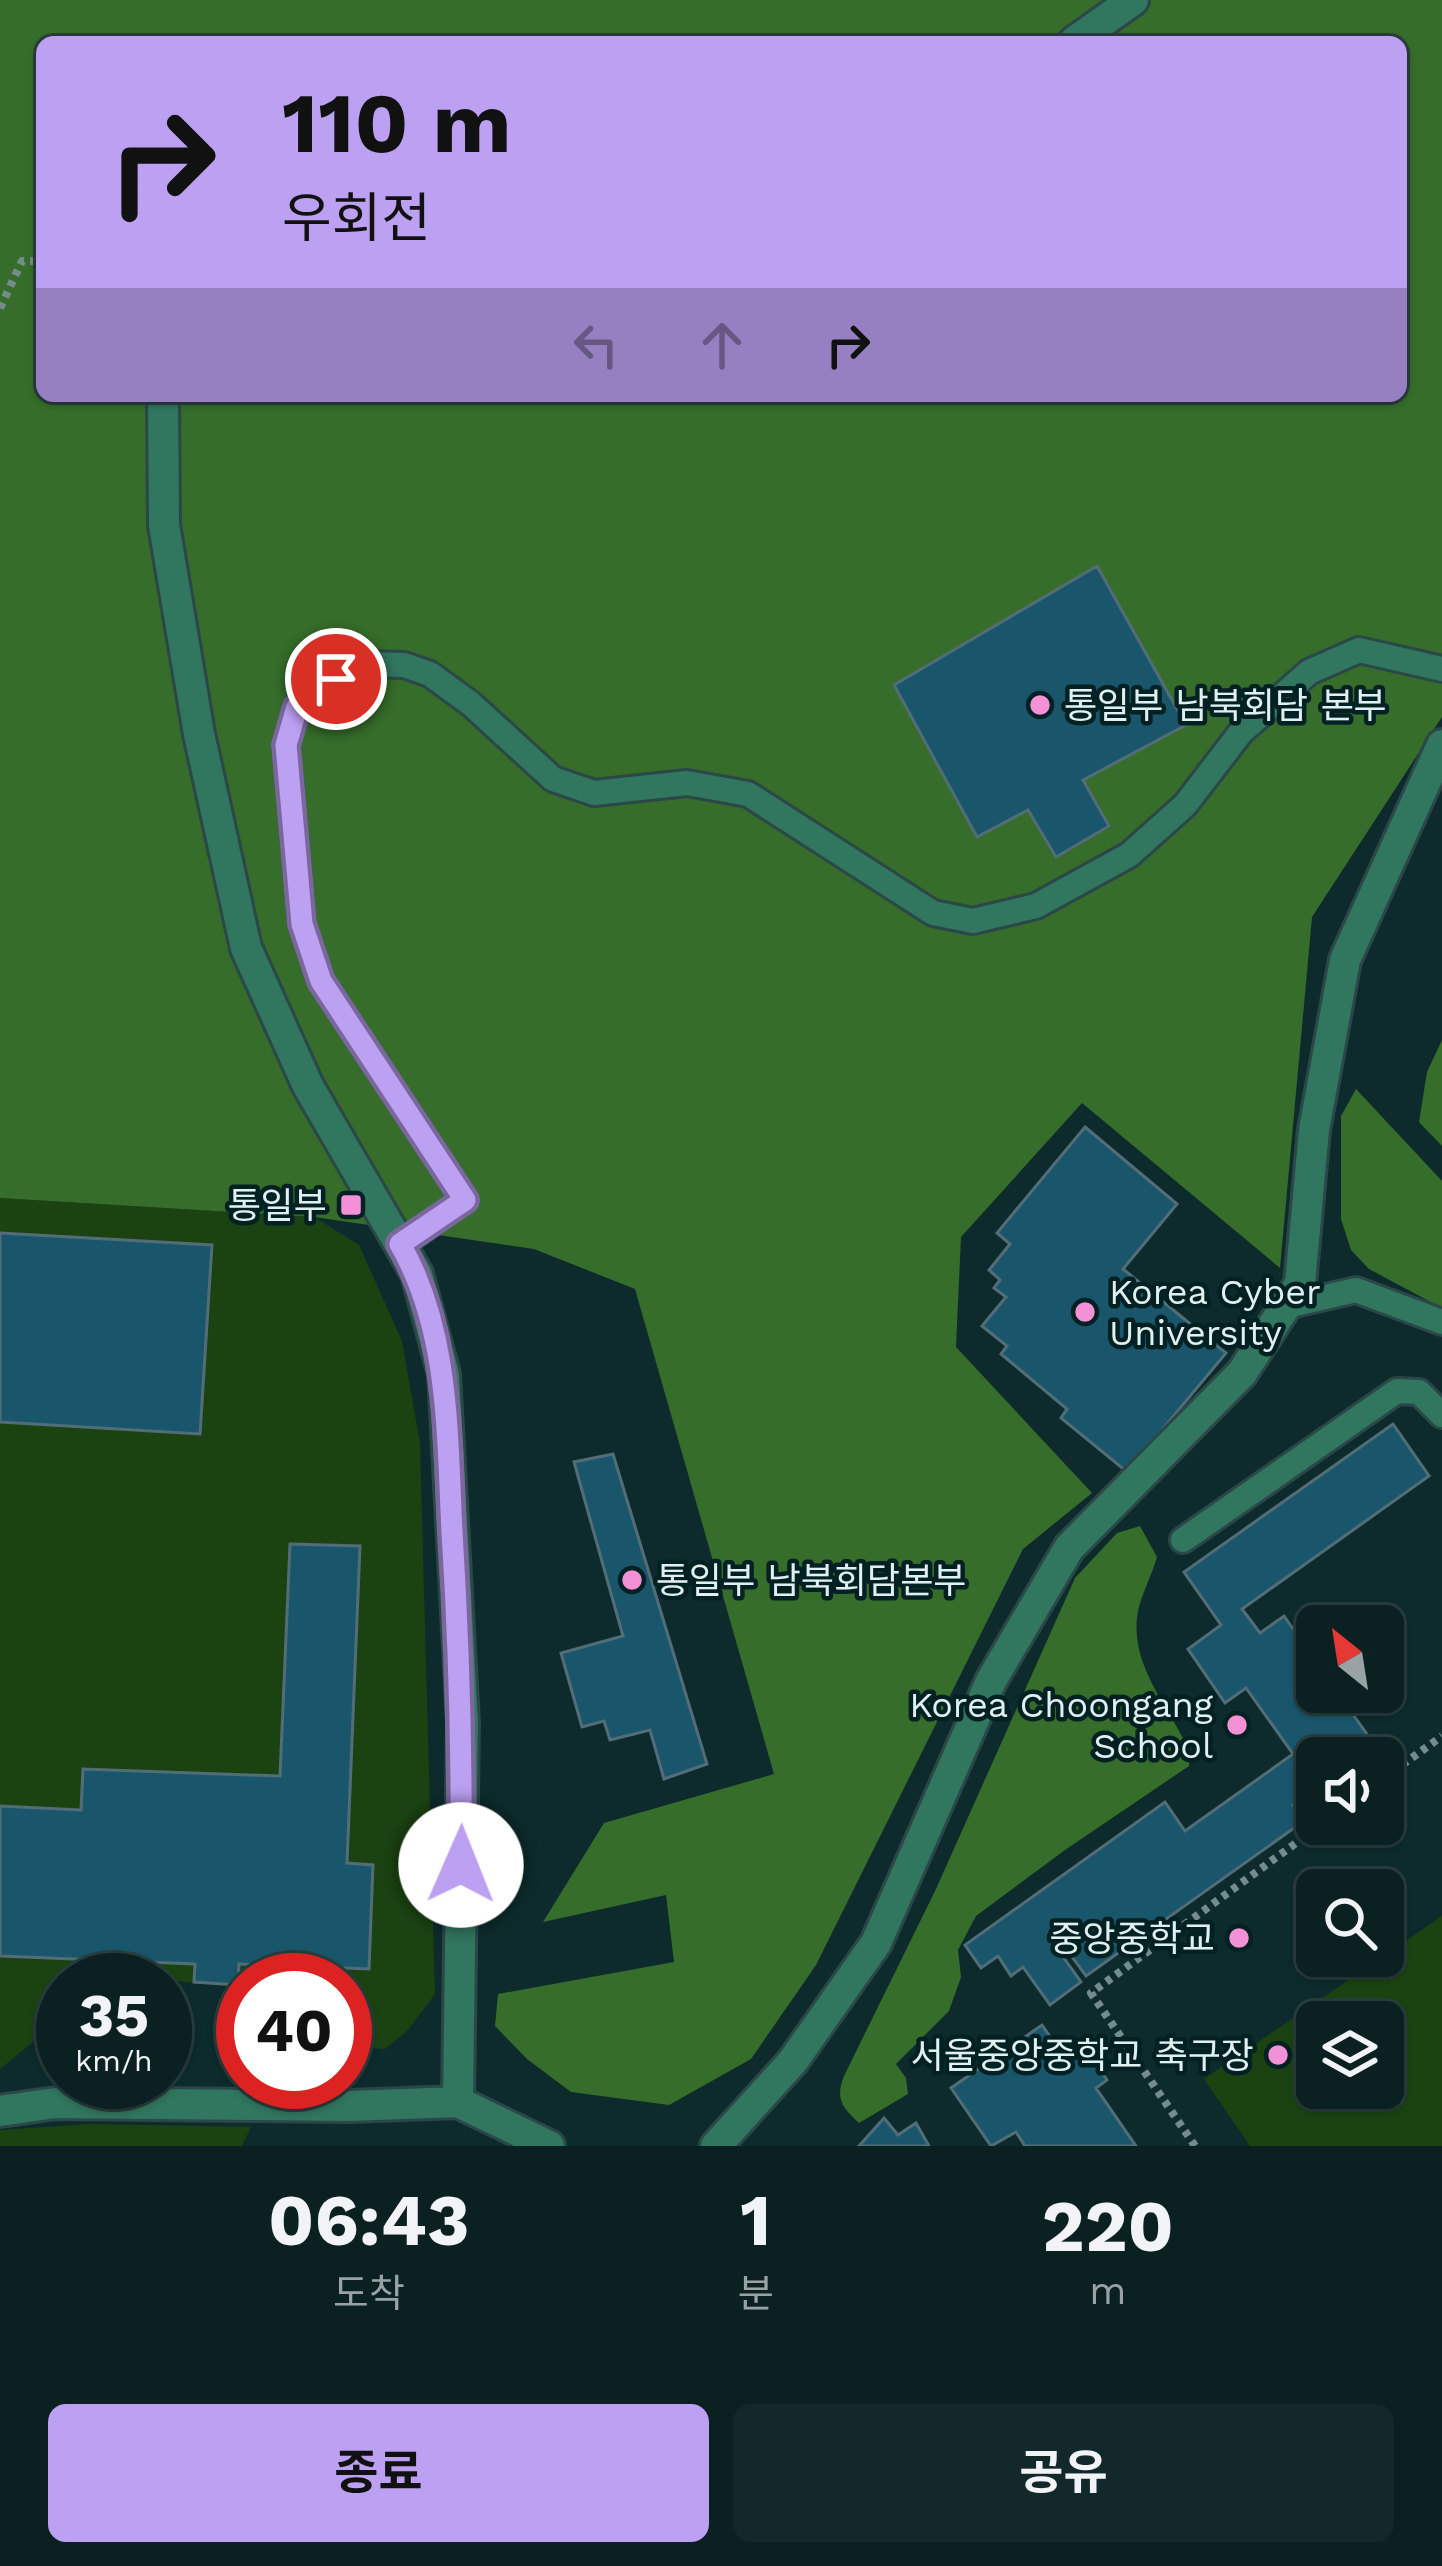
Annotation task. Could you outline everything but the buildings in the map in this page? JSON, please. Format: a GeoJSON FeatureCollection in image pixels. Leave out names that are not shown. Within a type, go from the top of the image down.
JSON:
{"type":"FeatureCollection","features":[{"type":"Feature","properties":{"kind":"street"},"geometry":{"type":"LineString","coordinates":[[1082,36],[1133,0]]}},
{"type":"Feature","properties":{"kind":"street"},"geometry":{"type":"LineString","coordinates":[[163,402],[164,525],[199,734],[246,948],[308,1086],[417,1274],[444,1375],[463,1722],[458,2102]]}},
{"type":"Feature","properties":{"kind":"street"},"geometry":{"type":"LineString","coordinates":[[716,2146],[794,2061],[876,1943],[991,1681],[1069,1548],[1242,1373],[1300,1284],[1314,1130],[1345,960],[1442,745]]}},
{"type":"Feature","properties":{"kind":"street"},"geometry":{"type":"LineString","coordinates":[[0,2110],[56,2103],[350,2106],[458,2102],[549,2146]]}},
{"type":"Feature","properties":{"kind":"lane"},"geometry":{"type":"LineString","coordinates":[[400,1244],[465,1200],[321,981],[302,924],[286,745],[297,707],[336,679],[369,664],[404,665],[430,674],[553,778],[594,793],[687,783],[748,794],[933,913],[973,921],[1036,907],[1130,855],[1185,805],[1241,732],[1309,672],[1359,650],[1442,668]]}},
{"type":"Feature","properties":{"kind":"lane"},"geometry":{"type":"LineString","coordinates":[[1286,1306],[1356,1290],[1442,1322]]}},
{"type":"Feature","properties":{"kind":"lane"},"geometry":{"type":"LineString","coordinates":[[1183,1540],[1396,1391],[1419,1392],[1442,1415]]}},
{"type":"Feature","properties":{"kind":"path"},"geometry":{"type":"LineString","coordinates":[[0,308],[22,261],[36,260]]}},
{"type":"Feature","properties":{"kind":"path"},"geometry":{"type":"LineString","coordinates":[[1404,1764],[1442,1736]]}},
{"type":"Feature","properties":{"kind":"path"},"geometry":{"type":"LineString","coordinates":[[1195,2146],[1090,1993],[1296,1843]]}},
{"type":"Feature","properties":{"kind":"green space"},"geometry":{"type":"Polygon","coordinates":[[[0,0],[1442,0],[1442,717],[1312,917],[1280,1268],[1082,1103],[961,1237],[956,1347],[1092,1493],[1023,1549],[816,1965],[751,2059],[669,2105],[571,2092],[527,2059],[495,2026],[498,1994],[674,1962],[666,1895],[543,1922],[604,1823],[774,1774],[635,1289],[534,1249],[314,1217],[0,1198],[0,0]]]}},
{"type":"Feature","properties":{"kind":"green space"},"geometry":{"type":"Polygon","coordinates":[[[1442,1040],[1442,1146],[1419,1122],[1427,1072],[1442,1040]]]}},
{"type":"Feature","properties":{"kind":"green space"},"geometry":{"type":"Polygon","coordinates":[[[1356,1089],[1442,1181],[1442,1308],[1369,1269],[1351,1250],[1341,1219],[1341,1116],[1356,1089]]]}},
{"type":"Feature","properties":{"kind":"green space"},"geometry":{"type":"Polygon","coordinates":[[[0,1198],[314,1217],[359,1245],[402,1341],[420,1444],[435,1994],[408,2030],[385,2049],[372,2048],[373,1865],[347,1863],[360,1546],[290,1544],[280,1776],[84,1769],[81,1810],[0,1806],[0,1422],[211,1245],[0,1233],[0,1198]]]}},
{"type":"Feature","properties":{"kind":"green space"},"geometry":{"type":"Polygon","coordinates":[[[1140,1526],[1157,1557],[1138,1611],[1139,1649],[1152,1684],[1190,1752],[1189,1766],[976,1916],[958,1950],[961,1977],[949,2011],[896,2064],[906,2078],[908,2094],[859,2123],[842,2102],[844,2076],[936,1889],[1075,1578],[1117,1533],[1140,1526]]]}},
{"type":"Feature","properties":{"kind":"green space","name":"서울중앙중학교 축구장"},"geometry":{"type":"Polygon","coordinates":[[[1442,1916],[1442,2146],[1250,2146],[1204,2079],[1296,2016],[1296,2109],[1404,2109],[1404,2001],[1318,2001],[1353,1977],[1404,1977],[1404,1942],[1442,1916]]]}},
{"type":"Feature","properties":{"kind":"green space"},"geometry":{"type":"Polygon","coordinates":[[[0,1956],[36,1957],[36,2039],[0,2069],[0,1956]]]}},
{"type":"Feature","properties":{"kind":"green space"},"geometry":{"type":"Polygon","coordinates":[[[90,2124],[251,2127],[242,2146],[0,2146],[0,2130],[90,2124]]]}},
{"type":"Feature","properties":{"kind":"place","name":"통일부 남북회담 본부"},"geometry":{"type":"Point","coordinates":[1040,705]}},
{"type":"Feature","properties":{"kind":"place","name":"통일부"},"geometry":{"type":"Point","coordinates":[351,1205]}},
{"type":"Feature","properties":{"kind":"place","name":"Korea Cyber University"},"geometry":{"type":"Point","coordinates":[1085,1312]}},
{"type":"Feature","properties":{"kind":"place","name":"통일부 남북회담본부"},"geometry":{"type":"Point","coordinates":[632,1580]}},
{"type":"Feature","properties":{"kind":"place","name":"Korea Choongang School"},"geometry":{"type":"Point","coordinates":[1237,1725]}},
{"type":"Feature","properties":{"kind":"place","name":"중앙중학교"},"geometry":{"type":"Point","coordinates":[1239,1938]}},
{"type":"Feature","properties":{"kind":"place","name":"서울중앙중학교 축구장"},"geometry":{"type":"Point","coordinates":[1278,2055]}},
{"type":"Feature","properties":{"kind":"route"},"geometry":{"type":"LineString","coordinates":[[336,679],[297,707],[286,745],[302,924],[321,981],[465,1200],[400,1244],[417,1274],[444,1375],[463,1722],[461,1865]]}}]}
